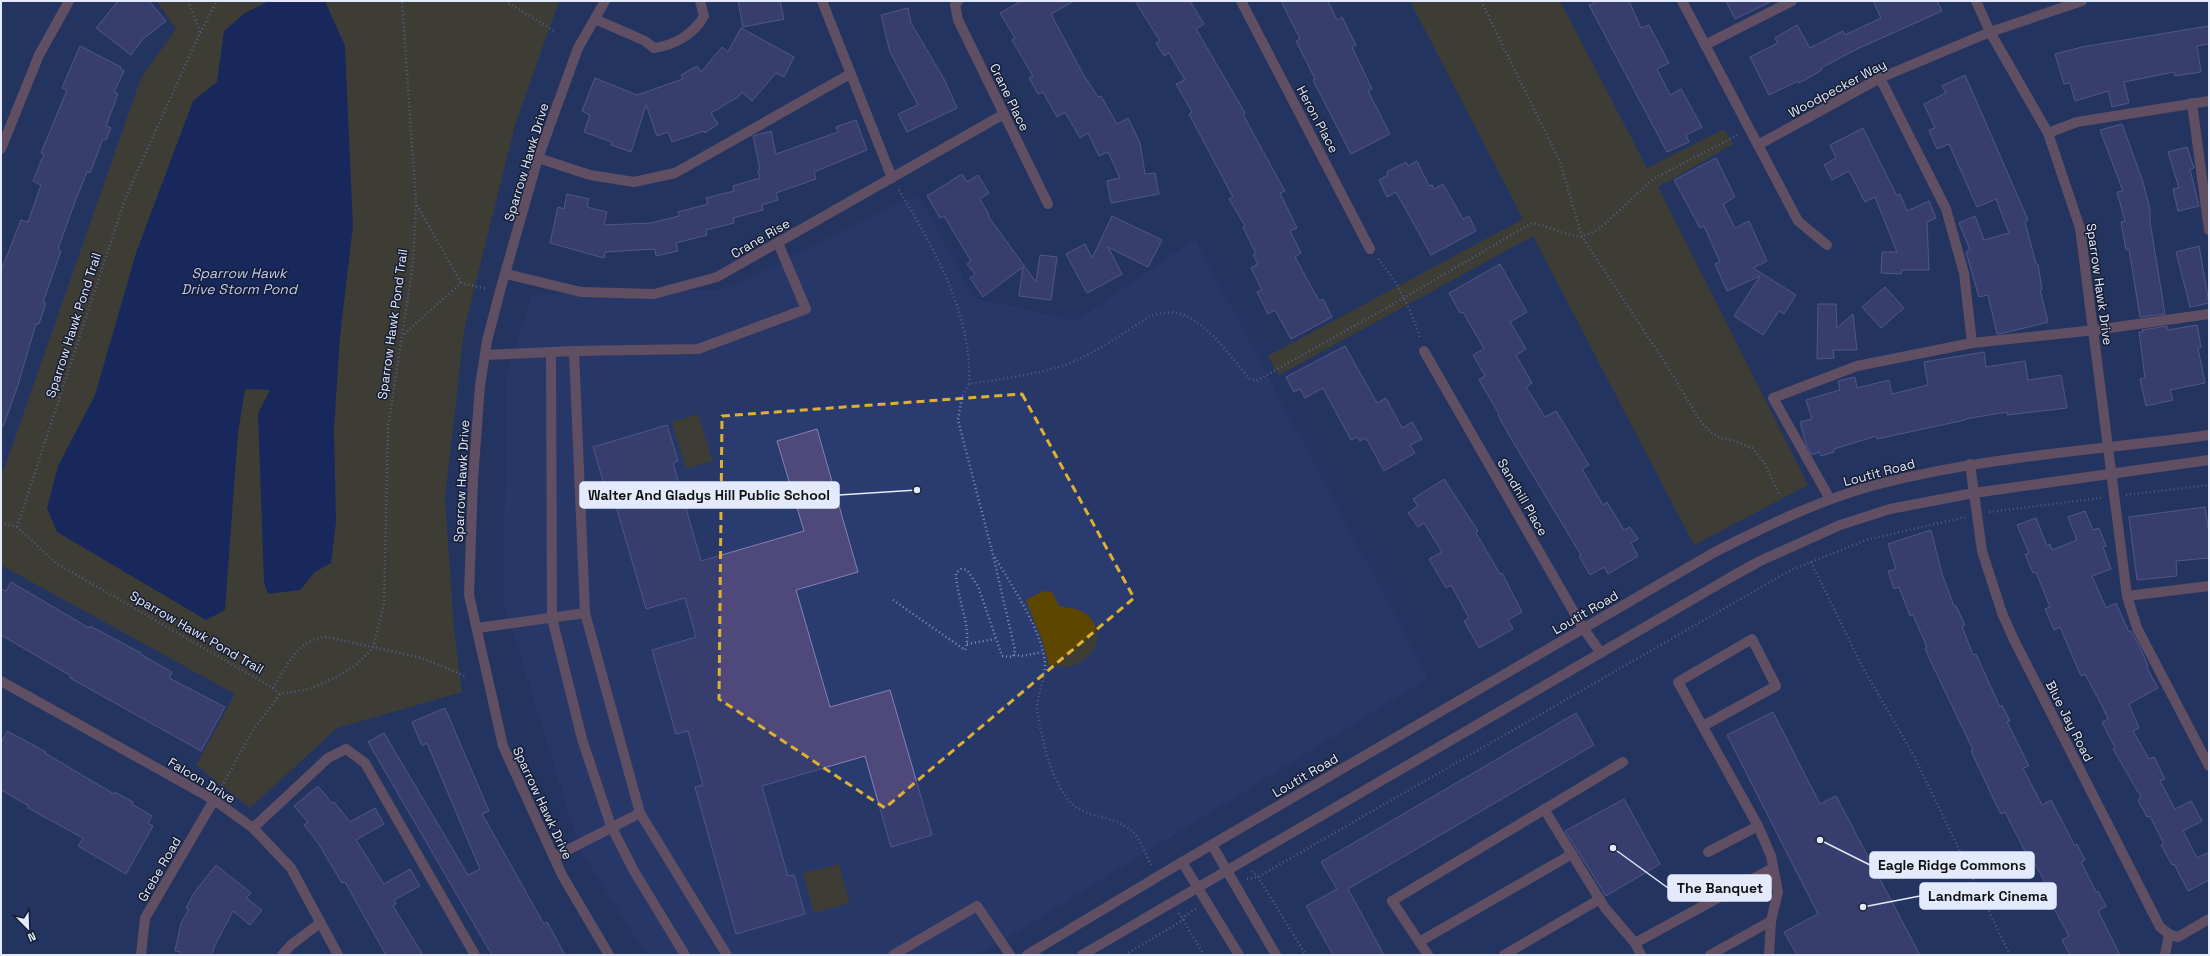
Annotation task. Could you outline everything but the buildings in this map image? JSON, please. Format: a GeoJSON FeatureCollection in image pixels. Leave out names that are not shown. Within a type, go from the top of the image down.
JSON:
{"type":"FeatureCollection","features":[{"type":"Feature","properties":{"kind":"street"},"geometry":{"type":"LineString","coordinates":[[1,149],[39,55],[69,1]]}},
{"type":"Feature","properties":{"kind":"street","name":"Sparrow Hawk Drive"},"geometry":{"type":"LineString","coordinates":[[605,1],[578,48],[538,158],[500,291],[485,355],[480,386],[473,479],[469,595],[503,746],[562,875],[609,955]]}},
{"type":"Feature","properties":{"kind":"street"},"geometry":{"type":"LineString","coordinates":[[594,18],[645,41],[654,48],[664,47],[690,34],[698,27],[704,16],[700,1]]}},
{"type":"Feature","properties":{"kind":"street"},"geometry":{"type":"LineString","coordinates":[[822,1],[892,178]]}},
{"type":"Feature","properties":{"kind":"street","name":"Crane Place"},"geometry":{"type":"LineString","coordinates":[[958,1],[955,5],[958,20],[1048,204]]}},
{"type":"Feature","properties":{"kind":"street","name":"Heron Place"},"geometry":{"type":"LineString","coordinates":[[1240,1],[1370,249]]}},
{"type":"Feature","properties":{"kind":"street"},"geometry":{"type":"LineString","coordinates":[[1682,1],[1798,221],[1828,245]]}},
{"type":"Feature","properties":{"kind":"street"},"geometry":{"type":"LineString","coordinates":[[1705,45],[1792,1]]}},
{"type":"Feature","properties":{"kind":"street","name":"Sparrow Hawk Drive"},"geometry":{"type":"LineString","coordinates":[[1976,1],[1990,32],[2048,133],[2080,228],[2094,330],[2110,473],[2127,596],[2137,628],[2209,766]]}},
{"type":"Feature","properties":{"kind":"street","name":"Woodpecker Way"},"geometry":{"type":"LineString","coordinates":[[1758,145],[1880,78],[1990,32],[2082,1]]}},
{"type":"Feature","properties":{"kind":"street"},"geometry":{"type":"LineString","coordinates":[[538,158],[590,175],[634,182],[675,173],[850,74]]}},
{"type":"Feature","properties":{"kind":"street"},"geometry":{"type":"LineString","coordinates":[[1880,78],[1946,209],[1964,273],[1972,343]]}},
{"type":"Feature","properties":{"kind":"street"},"geometry":{"type":"LineString","coordinates":[[2048,133],[2077,122],[2209,101]]}},
{"type":"Feature","properties":{"kind":"street"},"geometry":{"type":"LineString","coordinates":[[2192,104],[2209,230]]}},
{"type":"Feature","properties":{"kind":"street","name":"Crane Rise"},"geometry":{"type":"LineString","coordinates":[[506,274],[582,292],[654,294],[718,277],[1004,114]]}},
{"type":"Feature","properties":{"kind":"street"},"geometry":{"type":"LineString","coordinates":[[485,355],[574,351],[698,349],[806,309],[778,243]]}},
{"type":"Feature","properties":{"kind":"street"},"geometry":{"type":"LineString","coordinates":[[1830,499],[1773,398],[1857,366],[1972,343],[2094,330],[2209,314]]}},
{"type":"Feature","properties":{"kind":"street"},"geometry":{"type":"LineString","coordinates":[[574,351],[585,613],[640,813],[727,955]]}},
{"type":"Feature","properties":{"kind":"street","name":"Sandhill Place"},"geometry":{"type":"LineString","coordinates":[[1424,351],[1583,628],[1600,654]]}},
{"type":"Feature","properties":{"kind":"street"},"geometry":{"type":"LineString","coordinates":[[551,352],[552,618],[582,739],[612,826],[634,871],[685,955]]}},
{"type":"Feature","properties":{"kind":"street","name":"Loutit Road"},"geometry":{"type":"LineString","coordinates":[[1027,955],[1182,862],[1583,628],[1720,550],[1789,515],[1830,499],[1882,483],[1970,464],[2209,435]]}},
{"type":"Feature","properties":{"kind":"street"},"geometry":{"type":"LineString","coordinates":[[1082,955],[1760,561],[1840,525],[1890,509],[1974,493],[2209,460]]}},
{"type":"Feature","properties":{"kind":"street","name":"Blue Jay Road"},"geometry":{"type":"LineString","coordinates":[[1970,464],[1982,551],[2002,613],[2014,640],[2160,927],[2169,934]]}},
{"type":"Feature","properties":{"kind":"street"},"geometry":{"type":"LineString","coordinates":[[2127,596],[2209,586]]}},
{"type":"Feature","properties":{"kind":"street"},"geometry":{"type":"LineString","coordinates":[[477,628],[585,613]]}},
{"type":"Feature","properties":{"kind":"street"},"geometry":{"type":"LineString","coordinates":[[1703,726],[1776,686],[1752,639],[1678,682],[1758,826],[1772,856],[1778,892],[1771,921],[1769,955]]}},
{"type":"Feature","properties":{"kind":"street","name":"Falcon Drive"},"geometry":{"type":"LineString","coordinates":[[1,681],[214,800],[253,828],[291,868],[338,955]]}},
{"type":"Feature","properties":{"kind":"street"},"geometry":{"type":"LineString","coordinates":[[253,828],[328,758],[346,749],[365,763],[475,955]]}},
{"type":"Feature","properties":{"kind":"street"},"geometry":{"type":"LineString","coordinates":[[1428,955],[1392,901],[1544,808],[1623,762]]}},
{"type":"Feature","properties":{"kind":"street","name":"Grebe Road"},"geometry":{"type":"LineString","coordinates":[[141,955],[145,918],[214,800]]}},
{"type":"Feature","properties":{"kind":"street"},"geometry":{"type":"LineString","coordinates":[[1544,808],[1600,899],[1634,943],[1641,955]]}},
{"type":"Feature","properties":{"kind":"street"},"geometry":{"type":"LineString","coordinates":[[554,857],[640,813]]}},
{"type":"Feature","properties":{"kind":"street"},"geometry":{"type":"LineString","coordinates":[[1708,852],[1758,826]]}},
{"type":"Feature","properties":{"kind":"street"},"geometry":{"type":"LineString","coordinates":[[1212,845],[1276,955]]}},
{"type":"Feature","properties":{"kind":"street"},"geometry":{"type":"LineString","coordinates":[[1419,942],[1572,854]]}},
{"type":"Feature","properties":{"kind":"street"},"geometry":{"type":"LineString","coordinates":[[1182,862],[1240,955]]}},
{"type":"Feature","properties":{"kind":"street"},"geometry":{"type":"LineString","coordinates":[[1634,943],[1773,868]]}},
{"type":"Feature","properties":{"kind":"street"},"geometry":{"type":"LineString","coordinates":[[1504,955],[1600,899]]}},
{"type":"Feature","properties":{"kind":"street"},"geometry":{"type":"LineString","coordinates":[[893,955],[977,906],[1010,955]]}},
{"type":"Feature","properties":{"kind":"street"},"geometry":{"type":"LineString","coordinates":[[2165,955],[2169,934],[2178,937],[2209,919]]}},
{"type":"Feature","properties":{"kind":"street"},"geometry":{"type":"LineString","coordinates":[[1710,955],[1771,921]]}},
{"type":"Feature","properties":{"kind":"street"},"geometry":{"type":"LineString","coordinates":[[282,955],[291,944],[320,923]]}},
{"type":"Feature","properties":{"kind":"path"},"geometry":{"type":"LineString","coordinates":[[188,1],[200,33]]}},
{"type":"Feature","properties":{"kind":"path","name":"Sparrow Hawk Pond Trail"},"geometry":{"type":"LineString","coordinates":[[17,527],[125,199],[200,33],[217,1]]}},
{"type":"Feature","properties":{"kind":"path","name":"Sparrow Hawk Pond Trail"},"geometry":{"type":"LineString","coordinates":[[373,648],[384,604],[388,427],[413,264],[416,204],[402,1]]}},
{"type":"Feature","properties":{"kind":"path"},"geometry":{"type":"LineString","coordinates":[[506,1],[556,32]]}},
{"type":"Feature","properties":{"kind":"path"},"geometry":{"type":"LineString","coordinates":[[1481,1],[1560,162],[1582,237],[1666,364],[1699,419],[1707,429],[1720,438],[1732,440],[1752,448],[1764,462],[1780,496]]}},
{"type":"Feature","properties":{"kind":"path"},"geometry":{"type":"LineString","coordinates":[[969,384],[1007,378],[1065,365],[1150,316],[1161,313],[1176,312],[1192,318],[1206,329],[1250,379],[1256,381],[1532,223],[1543,225],[1572,236],[1582,237],[1597,230],[1652,179],[1750,129]]}},
{"type":"Feature","properties":{"kind":"path"},"geometry":{"type":"LineString","coordinates":[[892,178],[953,292],[967,344],[969,384],[962,397],[958,420],[993,555],[1015,650],[1014,655]]}},
{"type":"Feature","properties":{"kind":"path"},"geometry":{"type":"LineString","coordinates":[[416,204],[461,283],[500,291]]}},
{"type":"Feature","properties":{"kind":"path"},"geometry":{"type":"LineString","coordinates":[[1370,249],[1392,275],[1405,297],[1424,351]]}},
{"type":"Feature","properties":{"kind":"path"},"geometry":{"type":"LineString","coordinates":[[403,334],[461,283]]}},
{"type":"Feature","properties":{"kind":"path"},"geometry":{"type":"LineString","coordinates":[[1252,877],[1258,877],[1767,582],[1811,562],[1873,538],[1954,519]]}},
{"type":"Feature","properties":{"kind":"path","name":"Sparrow Hawk Pond Trail"},"geometry":{"type":"LineString","coordinates":[[1,523],[17,527],[56,563],[273,688],[280,694]]}},
{"type":"Feature","properties":{"kind":"path"},"geometry":{"type":"LineString","coordinates":[[993,555],[1028,617],[1042,652],[1045,665],[1037,700],[1037,710],[1059,787],[1076,807],[1089,814],[1126,826],[1135,834],[1153,868]]}},
{"type":"Feature","properties":{"kind":"path"},"geometry":{"type":"LineString","coordinates":[[1811,562],[1863,668],[1914,756],[2010,955]]}},
{"type":"Feature","properties":{"kind":"path"},"geometry":{"type":"LineString","coordinates":[[893,600],[965,650],[968,638],[956,584],[956,573],[960,569],[967,570],[974,578],[1002,656],[1009,658],[1013,657],[1014,655],[1023,656],[1042,652]]}},
{"type":"Feature","properties":{"kind":"path"},"geometry":{"type":"LineString","coordinates":[[273,688],[304,644],[316,638],[327,637],[422,658],[465,676]]}},
{"type":"Feature","properties":{"kind":"path"},"geometry":{"type":"LineString","coordinates":[[967,644],[995,639]]}},
{"type":"Feature","properties":{"kind":"path"},"geometry":{"type":"LineString","coordinates":[[214,800],[253,730],[280,694],[309,689],[336,677],[356,665],[373,648]]}},
{"type":"Feature","properties":{"kind":"path"},"geometry":{"type":"LineString","coordinates":[[1253,873],[1258,877],[1306,955]]}},
{"type":"Feature","properties":{"kind":"path"},"geometry":{"type":"LineString","coordinates":[[1180,915],[1204,955]]}},
{"type":"Feature","properties":{"kind":"path"},"geometry":{"type":"LineString","coordinates":[[1125,955],[1183,920],[1186,915]]}},
{"type":"Feature","properties":{"kind":"highlighted area"},"geometry":{"type":"Polygon","coordinates":[[[1022,394],[1134,598],[885,808],[719,699],[722,416],[1022,394]]]}},
{"type":"Feature","properties":{"kind":"shaded area"},"geometry":{"type":"Polygon","coordinates":[[[157,1],[559,1],[515,125],[464,330],[445,498],[454,631],[462,692],[337,728],[250,808],[196,765],[235,694],[1,565],[1,478],[141,78],[176,29],[157,1]]]}},
{"type":"Feature","properties":{"kind":"shaded area"},"geometry":{"type":"Polygon","coordinates":[[[1410,1],[1560,1],[1647,168],[1724,129],[1733,144],[1658,187],[1808,485],[1694,545],[1533,236],[1279,375],[1268,356],[1523,219],[1410,1]]]}},
{"type":"Feature","properties":{"kind":"shaded area"},"geometry":{"type":"Polygon","coordinates":[[[919,196],[974,298],[1077,321],[1195,239],[1428,678],[979,955],[647,955],[581,852],[504,603],[506,377],[532,295],[725,289],[887,208],[919,196]]]}},
{"type":"Feature","properties":{"kind":"shaded area"},"geometry":{"type":"Polygon","coordinates":[[[698,414],[713,461],[686,469],[672,422],[698,414]]]}},
{"type":"Feature","properties":{"kind":"shaded area"},"geometry":{"type":"Polygon","coordinates":[[[1043,591],[1052,592],[1059,606],[1083,612],[1093,621],[1097,631],[1097,642],[1093,651],[1085,659],[1075,665],[1062,667],[1049,665],[1043,643],[1026,600],[1043,591]]]}},
{"type":"Feature","properties":{"kind":"shaded area"},"geometry":{"type":"Polygon","coordinates":[[[839,864],[850,903],[814,913],[803,873],[839,864]]]}},
{"type":"Feature","properties":{"kind":"water","name":"Sparrow Hawk Drive Storm Pond"},"geometry":{"type":"Polygon","coordinates":[[[269,1],[325,1],[345,46],[353,226],[340,337],[334,429],[336,522],[331,563],[315,572],[300,590],[268,594],[264,583],[258,413],[270,390],[245,389],[238,433],[225,610],[206,620],[57,532],[47,508],[58,466],[95,395],[136,253],[193,101],[217,82],[224,31],[245,13],[269,1]]]}},
{"type":"Feature","properties":{"kind":"place","name":"Walter And Gladys Hill Public School"},"geometry":{"type":"Point","coordinates":[917,490]}},
{"type":"Feature","properties":{"kind":"place","name":"Eagle Ridge Commons"},"geometry":{"type":"Point","coordinates":[1820,840]}},
{"type":"Feature","properties":{"kind":"place","name":"The Banquet"},"geometry":{"type":"Point","coordinates":[1613,848]}},
{"type":"Feature","properties":{"kind":"place","name":"Landmark Cinema"},"geometry":{"type":"Point","coordinates":[1863,907]}}]}
